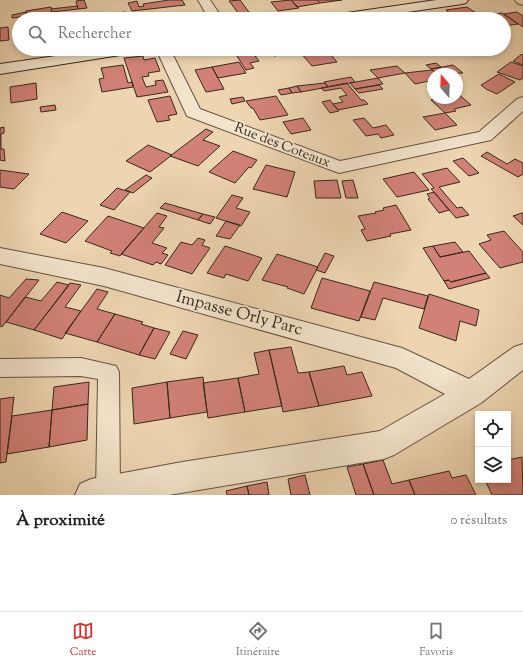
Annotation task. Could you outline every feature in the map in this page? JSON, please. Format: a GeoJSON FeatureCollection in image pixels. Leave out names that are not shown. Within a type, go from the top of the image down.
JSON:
{"type":"FeatureCollection","features":[{"type":"Feature","properties":{"kind":"street"},"geometry":{"type":"LineString","coordinates":[[204,0],[212,12]]}},
{"type":"Feature","properties":{"kind":"street"},"geometry":{"type":"LineString","coordinates":[[381,12],[462,0]]}},
{"type":"Feature","properties":{"kind":"street"},"geometry":{"type":"LineString","coordinates":[[0,69],[87,56]]}},
{"type":"Feature","properties":{"kind":"street","name":"Rue des Coteaux"},"geometry":{"type":"LineString","coordinates":[[166,56],[193,112],[338,167],[485,136],[523,102]]}},
{"type":"Feature","properties":{"kind":"street","name":"Impasse Orly Parc"},"geometry":{"type":"LineString","coordinates":[[0,256],[104,277],[402,359],[471,394]]}},
{"type":"Feature","properties":{"kind":"street"},"geometry":{"type":"LineString","coordinates":[[100,494],[182,477],[384,445],[471,394],[523,355]]}},
{"type":"Feature","properties":{"kind":"lane"},"geometry":{"type":"LineString","coordinates":[[0,368],[82,367],[109,372],[100,494]]}},
{"type":"Feature","properties":{"kind":"building"},"geometry":{"type":"Polygon","coordinates":[[[84,0],[87,8],[78,9],[76,1],[84,0]]]}},
{"type":"Feature","properties":{"kind":"building"},"geometry":{"type":"Polygon","coordinates":[[[169,0],[182,0],[185,5],[132,11],[128,3],[137,1],[139,7],[144,6],[143,4],[169,0]]]}},
{"type":"Feature","properties":{"kind":"building"},"geometry":{"type":"Polygon","coordinates":[[[240,0],[249,12],[237,12],[229,1],[240,0]]]}},
{"type":"Feature","properties":{"kind":"building"},"geometry":{"type":"Polygon","coordinates":[[[291,0],[317,0],[320,3],[297,7],[291,0]]]}},
{"type":"Feature","properties":{"kind":"building"},"geometry":{"type":"Polygon","coordinates":[[[291,0],[299,8],[278,11],[271,2],[291,0]]]}},
{"type":"Feature","properties":{"kind":"building"},"geometry":{"type":"Polygon","coordinates":[[[317,0],[342,0],[320,3],[317,0]]]}},
{"type":"Feature","properties":{"kind":"building"},"geometry":{"type":"Polygon","coordinates":[[[77,6],[78,9],[52,12],[51,9],[77,6]]]}},
{"type":"Feature","properties":{"kind":"building"},"geometry":{"type":"Polygon","coordinates":[[[51,7],[52,12],[26,12],[51,7]]]}},
{"type":"Feature","properties":{"kind":"building"},"geometry":{"type":"Polygon","coordinates":[[[467,7],[474,12],[448,12],[446,10],[467,7]]]}},
{"type":"Feature","properties":{"kind":"building"},"geometry":{"type":"Polygon","coordinates":[[[517,12],[523,16],[523,27],[511,19],[511,13],[517,12]]]}},
{"type":"Feature","properties":{"kind":"building"},"geometry":{"type":"Polygon","coordinates":[[[511,19],[518,24],[511,25],[511,19]]]}},
{"type":"Feature","properties":{"kind":"building"},"geometry":{"type":"Polygon","coordinates":[[[8,27],[9,40],[0,41],[0,28],[8,27]]]}},
{"type":"Feature","properties":{"kind":"building"},"geometry":{"type":"Polygon","coordinates":[[[522,54],[523,65],[513,61],[522,54]]]}},
{"type":"Feature","properties":{"kind":"building"},"geometry":{"type":"Polygon","coordinates":[[[143,56],[144,60],[155,58],[160,71],[148,73],[149,76],[142,77],[146,87],[156,85],[155,81],[163,80],[168,92],[137,97],[124,58],[143,56]]]}},
{"type":"Feature","properties":{"kind":"building"},"geometry":{"type":"Polygon","coordinates":[[[237,56],[255,56],[259,61],[250,63],[254,68],[246,70],[237,56]]]}},
{"type":"Feature","properties":{"kind":"building"},"geometry":{"type":"Polygon","coordinates":[[[303,56],[332,56],[337,62],[312,66],[303,56]]]}},
{"type":"Feature","properties":{"kind":"building"},"geometry":{"type":"Polygon","coordinates":[[[239,62],[246,73],[218,78],[212,67],[239,62]]]}},
{"type":"Feature","properties":{"kind":"building"},"geometry":{"type":"Polygon","coordinates":[[[511,62],[523,66],[523,78],[520,80],[497,72],[511,62]]]}},
{"type":"Feature","properties":{"kind":"building"},"geometry":{"type":"Polygon","coordinates":[[[436,63],[441,67],[430,68],[426,65],[436,63]]]}},
{"type":"Feature","properties":{"kind":"building"},"geometry":{"type":"Polygon","coordinates":[[[123,65],[128,83],[132,82],[133,87],[102,92],[99,79],[104,78],[101,68],[123,65]]]}},
{"type":"Feature","properties":{"kind":"building"},"geometry":{"type":"Polygon","coordinates":[[[453,65],[457,68],[436,68],[453,65]]]}},
{"type":"Feature","properties":{"kind":"building"},"geometry":{"type":"Polygon","coordinates":[[[397,66],[405,73],[378,78],[370,70],[397,66]]]}},
{"type":"Feature","properties":{"kind":"building"},"geometry":{"type":"Polygon","coordinates":[[[212,67],[224,89],[206,92],[195,70],[212,67]]]}},
{"type":"Feature","properties":{"kind":"building"},"geometry":{"type":"Polygon","coordinates":[[[427,71],[427,81],[415,84],[405,73],[427,71]]]}},
{"type":"Feature","properties":{"kind":"building"},"geometry":{"type":"Polygon","coordinates":[[[499,74],[515,82],[497,94],[481,85],[499,74]]]}},
{"type":"Feature","properties":{"kind":"building"},"geometry":{"type":"Polygon","coordinates":[[[351,77],[355,82],[328,87],[324,82],[351,77]]]}},
{"type":"Feature","properties":{"kind":"building"},"geometry":{"type":"Polygon","coordinates":[[[378,78],[383,84],[355,89],[350,83],[378,78]]]}},
{"type":"Feature","properties":{"kind":"building"},"geometry":{"type":"Polygon","coordinates":[[[36,83],[37,99],[11,103],[10,87],[36,83]]]}},
{"type":"Feature","properties":{"kind":"building"},"geometry":{"type":"Polygon","coordinates":[[[325,83],[328,87],[301,92],[297,86],[325,83]]]}},
{"type":"Feature","properties":{"kind":"building"},"geometry":{"type":"Polygon","coordinates":[[[347,83],[361,100],[364,100],[368,104],[338,110],[333,104],[343,102],[339,97],[347,95],[341,88],[324,91],[321,88],[347,83]]]}},
{"type":"Feature","properties":{"kind":"building"},"geometry":{"type":"Polygon","coordinates":[[[379,85],[383,89],[359,93],[355,89],[379,85]]]}},
{"type":"Feature","properties":{"kind":"building"},"geometry":{"type":"Polygon","coordinates":[[[297,86],[301,92],[292,93],[289,88],[297,86]]]}},
{"type":"Feature","properties":{"kind":"building"},"geometry":{"type":"Polygon","coordinates":[[[289,88],[292,93],[281,95],[278,90],[289,88]]]}},
{"type":"Feature","properties":{"kind":"building"},"geometry":{"type":"Polygon","coordinates":[[[170,96],[177,114],[168,116],[170,120],[157,122],[148,100],[170,96]]]}},
{"type":"Feature","properties":{"kind":"building"},"geometry":{"type":"Polygon","coordinates":[[[276,96],[288,115],[260,120],[253,108],[251,108],[246,101],[276,96]]]}},
{"type":"Feature","properties":{"kind":"building"},"geometry":{"type":"Polygon","coordinates":[[[243,97],[245,101],[232,104],[230,99],[243,97]]]}},
{"type":"Feature","properties":{"kind":"building"},"geometry":{"type":"Polygon","coordinates":[[[463,98],[471,105],[454,109],[456,111],[445,113],[435,104],[463,104],[463,98]]]}},
{"type":"Feature","properties":{"kind":"building"},"geometry":{"type":"Polygon","coordinates":[[[330,100],[339,111],[330,113],[322,102],[330,100]]]}},
{"type":"Feature","properties":{"kind":"building"},"geometry":{"type":"Polygon","coordinates":[[[55,105],[56,110],[41,112],[40,107],[55,105]]]}},
{"type":"Feature","properties":{"kind":"building"},"geometry":{"type":"Polygon","coordinates":[[[445,113],[457,125],[435,130],[423,117],[445,113]]]}},
{"type":"Feature","properties":{"kind":"building"},"geometry":{"type":"Polygon","coordinates":[[[303,118],[311,130],[291,134],[283,122],[303,118]]]}},
{"type":"Feature","properties":{"kind":"building"},"geometry":{"type":"Polygon","coordinates":[[[364,118],[373,128],[386,125],[394,135],[381,138],[378,134],[366,136],[353,120],[364,118]]]}},
{"type":"Feature","properties":{"kind":"building"},"geometry":{"type":"Polygon","coordinates":[[[4,127],[4,133],[1,134],[1,149],[4,149],[5,161],[0,160],[0,128],[4,127]]]}},
{"type":"Feature","properties":{"kind":"building"},"geometry":{"type":"Polygon","coordinates":[[[206,129],[213,132],[203,140],[220,146],[198,166],[170,156],[206,129]]]}},
{"type":"Feature","properties":{"kind":"building"},"geometry":{"type":"Polygon","coordinates":[[[148,145],[172,155],[150,172],[126,161],[148,145]]]}},
{"type":"Feature","properties":{"kind":"building"},"geometry":{"type":"Polygon","coordinates":[[[233,151],[257,160],[235,183],[209,172],[233,151]]]}},
{"type":"Feature","properties":{"kind":"building"},"geometry":{"type":"Polygon","coordinates":[[[487,152],[507,164],[515,159],[523,163],[523,174],[518,177],[481,156],[487,152]]]}},
{"type":"Feature","properties":{"kind":"building"},"geometry":{"type":"Polygon","coordinates":[[[463,158],[479,173],[469,176],[453,161],[463,158]]]}},
{"type":"Feature","properties":{"kind":"building"},"geometry":{"type":"Polygon","coordinates":[[[266,165],[295,172],[287,197],[253,189],[266,165]]]}},
{"type":"Feature","properties":{"kind":"building"},"geometry":{"type":"Polygon","coordinates":[[[447,168],[460,182],[439,187],[457,208],[462,207],[469,215],[456,218],[431,189],[434,188],[422,174],[447,168]]]}},
{"type":"Feature","properties":{"kind":"building"},"geometry":{"type":"Polygon","coordinates":[[[0,170],[29,174],[14,189],[0,187],[0,170]]]}},
{"type":"Feature","properties":{"kind":"building"},"geometry":{"type":"Polygon","coordinates":[[[414,172],[429,190],[397,197],[383,179],[414,172]]]}},
{"type":"Feature","properties":{"kind":"building"},"geometry":{"type":"Polygon","coordinates":[[[146,175],[152,178],[133,193],[125,190],[146,175]]]}},
{"type":"Feature","properties":{"kind":"building"},"geometry":{"type":"Polygon","coordinates":[[[337,180],[341,198],[316,198],[314,181],[337,180]]]}},
{"type":"Feature","properties":{"kind":"building"},"geometry":{"type":"Polygon","coordinates":[[[353,180],[358,198],[346,198],[342,181],[353,180]]]}},
{"type":"Feature","properties":{"kind":"building"},"geometry":{"type":"Polygon","coordinates":[[[117,188],[130,192],[114,210],[100,205],[117,188]]]}},
{"type":"Feature","properties":{"kind":"building"},"geometry":{"type":"Polygon","coordinates":[[[434,192],[449,210],[439,213],[428,199],[430,198],[427,194],[434,192]]]}},
{"type":"Feature","properties":{"kind":"building"},"geometry":{"type":"Polygon","coordinates":[[[232,195],[243,198],[236,208],[250,212],[241,226],[216,218],[232,195]]]}},
{"type":"Feature","properties":{"kind":"building"},"geometry":{"type":"Polygon","coordinates":[[[165,203],[203,214],[198,220],[160,208],[165,203]]]}},
{"type":"Feature","properties":{"kind":"building"},"geometry":{"type":"Polygon","coordinates":[[[396,205],[411,230],[390,234],[391,236],[367,241],[361,230],[365,229],[358,216],[376,213],[375,212],[384,210],[383,208],[396,205]]]}},
{"type":"Feature","properties":{"kind":"building"},"geometry":{"type":"Polygon","coordinates":[[[62,212],[88,221],[66,243],[40,234],[62,212]]]}},
{"type":"Feature","properties":{"kind":"building"},"geometry":{"type":"Polygon","coordinates":[[[157,213],[167,216],[159,227],[164,228],[152,243],[167,248],[162,253],[168,255],[161,264],[156,262],[153,265],[121,254],[157,213]]]}},
{"type":"Feature","properties":{"kind":"building"},"geometry":{"type":"Polygon","coordinates":[[[523,213],[523,225],[513,216],[523,213]]]}},
{"type":"Feature","properties":{"kind":"building"},"geometry":{"type":"Polygon","coordinates":[[[203,214],[215,217],[210,224],[198,220],[203,214]]]}},
{"type":"Feature","properties":{"kind":"building"},"geometry":{"type":"Polygon","coordinates":[[[108,216],[144,228],[120,256],[110,253],[112,251],[85,241],[108,216]]]}},
{"type":"Feature","properties":{"kind":"building"},"geometry":{"type":"Polygon","coordinates":[[[226,221],[240,225],[230,239],[216,236],[226,221]]]}},
{"type":"Feature","properties":{"kind":"building"},"geometry":{"type":"Polygon","coordinates":[[[504,231],[523,252],[523,262],[500,268],[479,244],[491,240],[487,235],[504,231]]]}},
{"type":"Feature","properties":{"kind":"building"},"geometry":{"type":"Polygon","coordinates":[[[198,238],[205,240],[202,245],[210,248],[192,274],[165,265],[181,242],[192,245],[198,238]]]}},
{"type":"Feature","properties":{"kind":"building"},"geometry":{"type":"Polygon","coordinates":[[[455,242],[463,252],[440,257],[433,246],[455,242]]]}},
{"type":"Feature","properties":{"kind":"building"},"geometry":{"type":"Polygon","coordinates":[[[225,246],[262,258],[248,281],[226,274],[224,278],[207,273],[225,246]]]}},
{"type":"Feature","properties":{"kind":"building"},"geometry":{"type":"Polygon","coordinates":[[[433,246],[440,257],[469,251],[486,273],[451,282],[449,280],[444,281],[423,248],[433,246]]]}},
{"type":"Feature","properties":{"kind":"building"},"geometry":{"type":"Polygon","coordinates":[[[325,253],[334,256],[325,273],[316,270],[325,253]]]}},
{"type":"Feature","properties":{"kind":"building"},"geometry":{"type":"Polygon","coordinates":[[[277,254],[318,267],[304,294],[287,288],[288,287],[262,280],[277,254]]]}},
{"type":"Feature","properties":{"kind":"building"},"geometry":{"type":"Polygon","coordinates":[[[486,273],[490,278],[449,289],[444,281],[449,280],[451,282],[486,273]]]}},
{"type":"Feature","properties":{"kind":"building"},"geometry":{"type":"Polygon","coordinates":[[[322,278],[370,291],[359,321],[311,308],[322,278]]]}},
{"type":"Feature","properties":{"kind":"building"},"geometry":{"type":"Polygon","coordinates":[[[26,279],[39,280],[2,327],[0,326],[0,295],[9,298],[26,279]]]}},
{"type":"Feature","properties":{"kind":"building"},"geometry":{"type":"Polygon","coordinates":[[[57,282],[69,285],[34,330],[6,322],[25,297],[41,301],[57,282]]]}},
{"type":"Feature","properties":{"kind":"building"},"geometry":{"type":"Polygon","coordinates":[[[374,282],[428,296],[424,309],[383,298],[375,320],[361,317],[374,282]]]}},
{"type":"Feature","properties":{"kind":"building"},"geometry":{"type":"Polygon","coordinates":[[[70,283],[81,285],[65,307],[81,311],[62,339],[34,330],[70,283]]]}},
{"type":"Feature","properties":{"kind":"building"},"geometry":{"type":"Polygon","coordinates":[[[97,289],[108,292],[97,309],[115,314],[97,342],[65,333],[97,289]]]}},
{"type":"Feature","properties":{"kind":"building"},"geometry":{"type":"Polygon","coordinates":[[[429,294],[479,310],[476,326],[460,321],[456,341],[419,328],[429,294]]]}},
{"type":"Feature","properties":{"kind":"building"},"geometry":{"type":"Polygon","coordinates":[[[115,314],[143,322],[141,324],[154,328],[139,355],[97,342],[115,314]]]}},
{"type":"Feature","properties":{"kind":"building"},"geometry":{"type":"Polygon","coordinates":[[[154,328],[170,332],[155,359],[139,355],[154,328]]]}},
{"type":"Feature","properties":{"kind":"building"},"geometry":{"type":"Polygon","coordinates":[[[183,331],[198,335],[186,359],[170,354],[183,331]]]}},
{"type":"Feature","properties":{"kind":"building"},"geometry":{"type":"Polygon","coordinates":[[[291,347],[298,373],[309,372],[319,406],[283,412],[269,350],[291,347]]]}},
{"type":"Feature","properties":{"kind":"building"},"geometry":{"type":"Polygon","coordinates":[[[269,350],[282,406],[245,412],[238,378],[259,374],[254,353],[269,350]]]}},
{"type":"Feature","properties":{"kind":"building"},"geometry":{"type":"Polygon","coordinates":[[[344,366],[347,375],[362,372],[372,396],[319,406],[309,372],[344,366]]]}},
{"type":"Feature","properties":{"kind":"building"},"geometry":{"type":"Polygon","coordinates":[[[203,377],[207,412],[170,418],[167,382],[203,377]]]}},
{"type":"Feature","properties":{"kind":"building"},"geometry":{"type":"Polygon","coordinates":[[[238,378],[245,412],[208,418],[203,383],[238,378]]]}},
{"type":"Feature","properties":{"kind":"building"},"geometry":{"type":"Polygon","coordinates":[[[89,382],[88,404],[52,410],[54,387],[89,382]]]}},
{"type":"Feature","properties":{"kind":"building"},"geometry":{"type":"Polygon","coordinates":[[[167,382],[170,418],[134,424],[132,388],[167,382]]]}},
{"type":"Feature","properties":{"kind":"building"},"geometry":{"type":"Polygon","coordinates":[[[14,397],[6,462],[0,463],[0,399],[14,397]]]}},
{"type":"Feature","properties":{"kind":"building"},"geometry":{"type":"Polygon","coordinates":[[[88,404],[87,440],[49,447],[52,410],[88,404]]]}},
{"type":"Feature","properties":{"kind":"building"},"geometry":{"type":"Polygon","coordinates":[[[52,410],[49,447],[7,454],[12,416],[52,410]]]}},
{"type":"Feature","properties":{"kind":"building"},"geometry":{"type":"Polygon","coordinates":[[[522,457],[523,495],[492,495],[486,483],[511,483],[511,459],[522,457]]]}},
{"type":"Feature","properties":{"kind":"building"},"geometry":{"type":"Polygon","coordinates":[[[383,460],[392,484],[409,480],[415,495],[374,495],[363,464],[383,460]]]}},
{"type":"Feature","properties":{"kind":"building"},"geometry":{"type":"Polygon","coordinates":[[[363,464],[374,495],[356,495],[347,467],[363,464]]]}},
{"type":"Feature","properties":{"kind":"building"},"geometry":{"type":"Polygon","coordinates":[[[449,471],[452,478],[466,475],[476,495],[415,495],[409,480],[449,471]]]}},
{"type":"Feature","properties":{"kind":"building"},"geometry":{"type":"Polygon","coordinates":[[[305,475],[310,495],[291,495],[288,479],[305,475]]]}},
{"type":"Feature","properties":{"kind":"building"},"geometry":{"type":"Polygon","coordinates":[[[267,482],[269,495],[249,495],[247,486],[267,482]]]}},
{"type":"Feature","properties":{"kind":"building"},"geometry":{"type":"Polygon","coordinates":[[[247,486],[249,495],[227,495],[226,491],[247,486]]]}}]}
